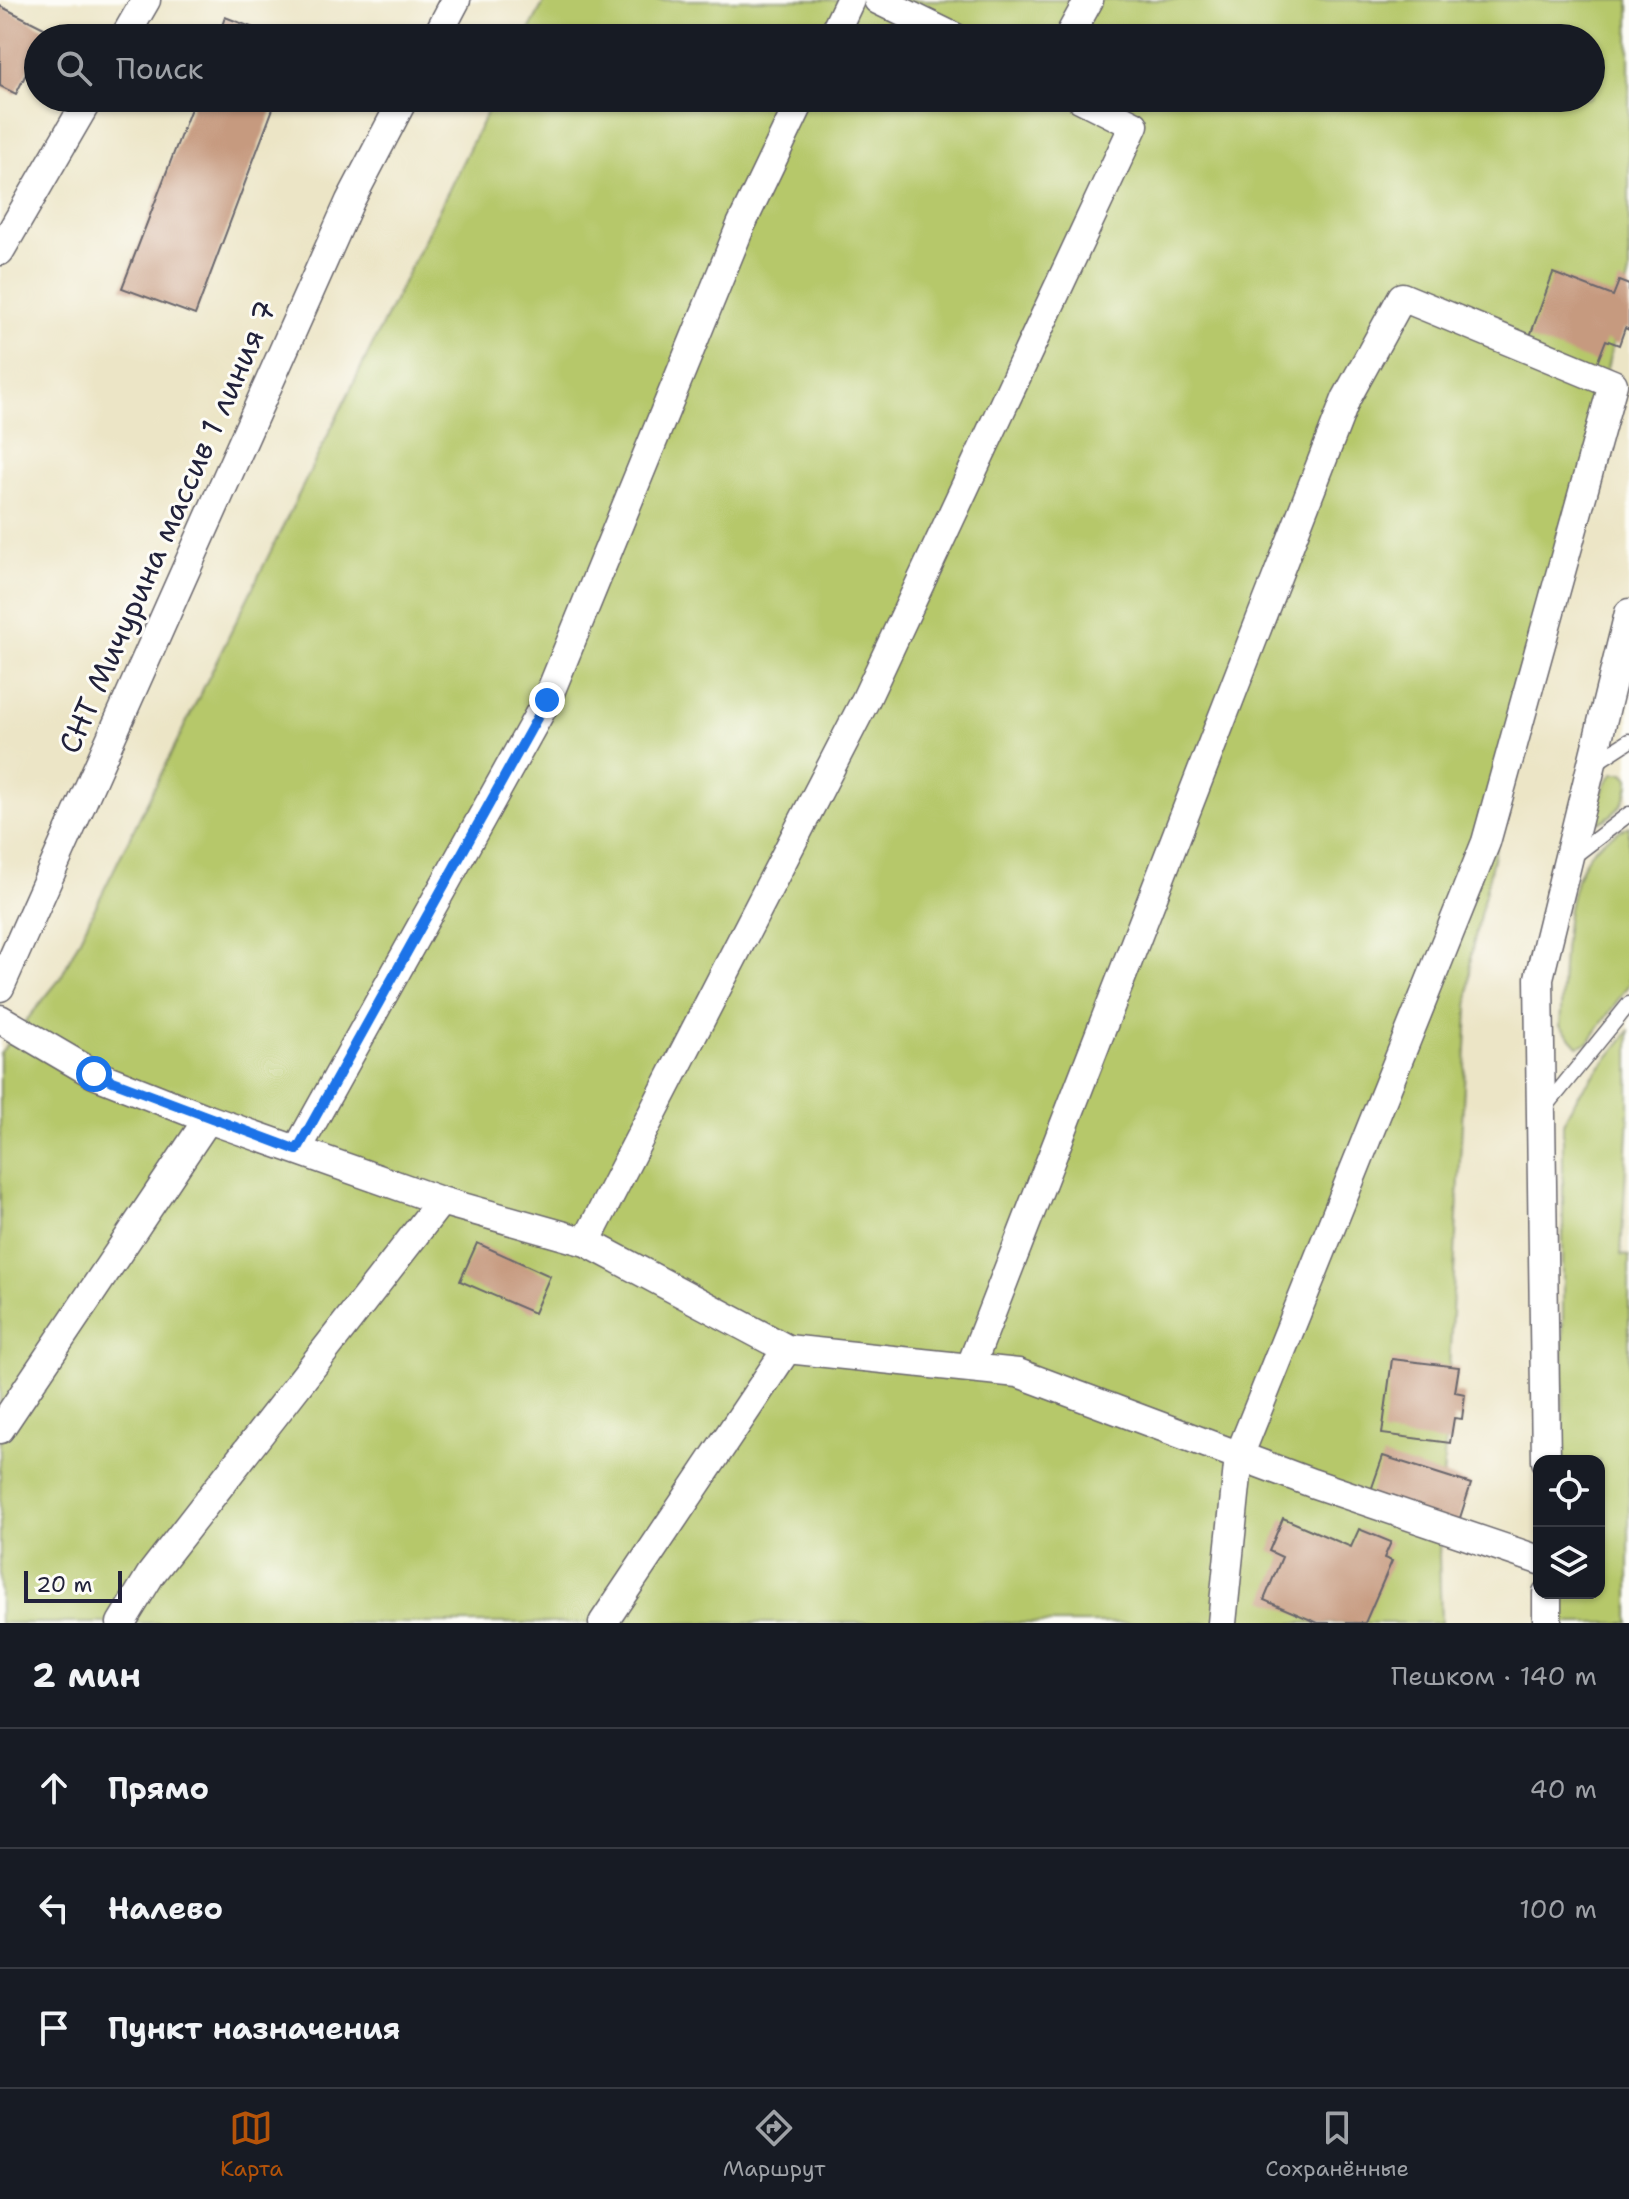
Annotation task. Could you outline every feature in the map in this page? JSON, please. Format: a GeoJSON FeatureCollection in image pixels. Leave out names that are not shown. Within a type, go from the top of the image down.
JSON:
{"type":"FeatureCollection","features":[{"type":"Feature","properties":{"kind":"street"},"geometry":{"type":"LineString","coordinates":[[132,24],[146,0]]}},
{"type":"Feature","properties":{"kind":"street"},"geometry":{"type":"LineString","coordinates":[[443,24],[456,0]]}},
{"type":"Feature","properties":{"kind":"street"},"geometry":{"type":"LineString","coordinates":[[839,24],[850,0]]}},
{"type":"Feature","properties":{"kind":"street"},"geometry":{"type":"LineString","coordinates":[[878,0],[927,24]]}},
{"type":"Feature","properties":{"kind":"street"},"geometry":{"type":"LineString","coordinates":[[1076,24],[1089,0]]}},
{"type":"Feature","properties":{"kind":"street"},"geometry":{"type":"LineString","coordinates":[[0,251],[81,112]]}},
{"type":"Feature","properties":{"kind":"street","name":"СНТ Мичурина массив 1 линия 7"},"geometry":{"type":"LineString","coordinates":[[0,987],[350,201],[397,112]]}},
{"type":"Feature","properties":{"kind":"street"},"geometry":{"type":"LineString","coordinates":[[297,1150],[547,700],[741,225],[795,112]]}},
{"type":"Feature","properties":{"kind":"street"},"geometry":{"type":"LineString","coordinates":[[586,1242],[866,699],[1134,125],[1108,112]]}},
{"type":"Feature","properties":{"kind":"street"},"geometry":{"type":"LineString","coordinates":[[970,1368],[1346,399],[1402,297],[1613,384],[1486,842],[1239,1456],[1222,1623]]}},
{"type":"Feature","properties":{"kind":"street"},"geometry":{"type":"LineString","coordinates":[[1546,1455],[1539,978],[1629,613]]}},
{"type":"Feature","properties":{"kind":"street"},"geometry":{"type":"LineString","coordinates":[[0,1019],[94,1074],[208,1119],[441,1201],[586,1242],[787,1349],[1018,1373],[1239,1456],[1533,1558]]}},
{"type":"Feature","properties":{"kind":"street"},"geometry":{"type":"LineString","coordinates":[[0,1429],[208,1119]]}},
{"type":"Feature","properties":{"kind":"street"},"geometry":{"type":"LineString","coordinates":[[121,1623],[151,1574],[441,1201]]}},
{"type":"Feature","properties":{"kind":"street"},"geometry":{"type":"LineString","coordinates":[[603,1623],[787,1349]]}},
{"type":"Feature","properties":{"kind":"street"},"geometry":{"type":"LineString","coordinates":[[1547,1599],[1547,1623]]}},
{"type":"Feature","properties":{"kind":"lane"},"geometry":{"type":"LineString","coordinates":[[1591,765],[1629,741]]}},
{"type":"Feature","properties":{"kind":"lane"},"geometry":{"type":"LineString","coordinates":[[1567,862],[1629,814]]}},
{"type":"Feature","properties":{"kind":"lane"},"geometry":{"type":"LineString","coordinates":[[1541,1113],[1629,1004]]}},
{"type":"Feature","properties":{"kind":"green space"},"geometry":{"type":"Polygon","coordinates":[[[545,0],[1629,0],[1629,274],[1471,954],[1439,1556],[1441,1623],[0,1623],[0,1053],[60,979],[487,112],[1605,112],[1605,24],[532,24],[545,0]]]}},
{"type":"Feature","properties":{"kind":"green space"},"geometry":{"type":"Polygon","coordinates":[[[1614,773],[1624,773],[1629,778],[1627,793],[1617,811],[1598,823],[1594,816],[1606,783],[1614,773]]]}},
{"type":"Feature","properties":{"kind":"green space"},"geometry":{"type":"Polygon","coordinates":[[[1629,826],[1629,984],[1588,1043],[1578,1046],[1560,1026],[1565,937],[1573,892],[1589,855],[1629,826]]]}},
{"type":"Feature","properties":{"kind":"green space"},"geometry":{"type":"Polygon","coordinates":[[[1629,1031],[1629,1112],[1621,1255],[1629,1256],[1629,1623],[1562,1623],[1562,1599],[1605,1599],[1605,1455],[1563,1455],[1563,1123],[1585,1087],[1629,1031]]]}},
{"type":"Feature","properties":{"kind":"building"},"geometry":{"type":"Polygon","coordinates":[[[0,6],[36,24],[24,24],[24,78],[16,94],[0,86],[0,6]]]}},
{"type":"Feature","properties":{"kind":"building"},"geometry":{"type":"Polygon","coordinates":[[[225,17],[243,24],[223,24],[225,17]]]}},
{"type":"Feature","properties":{"kind":"building"},"geometry":{"type":"Polygon","coordinates":[[[190,112],[272,112],[195,315],[122,288],[190,112]]]}},
{"type":"Feature","properties":{"kind":"building"},"geometry":{"type":"Polygon","coordinates":[[[1553,273],[1613,296],[1619,281],[1629,285],[1629,330],[1625,328],[1619,345],[1606,340],[1597,363],[1529,339],[1553,273]]]}},
{"type":"Feature","properties":{"kind":"building"},"geometry":{"type":"Polygon","coordinates":[[[477,1243],[550,1276],[534,1313],[460,1281],[477,1243]]]}},
{"type":"Feature","properties":{"kind":"building"},"geometry":{"type":"Polygon","coordinates":[[[1392,1359],[1459,1367],[1455,1392],[1465,1394],[1462,1419],[1454,1418],[1450,1443],[1382,1434],[1392,1359]]]}},
{"type":"Feature","properties":{"kind":"building"},"geometry":{"type":"Polygon","coordinates":[[[1383,1456],[1471,1484],[1457,1527],[1368,1499],[1383,1456]]]}},
{"type":"Feature","properties":{"kind":"building"},"geometry":{"type":"Polygon","coordinates":[[[1283,1518],[1351,1547],[1359,1529],[1391,1542],[1384,1558],[1392,1561],[1365,1623],[1318,1623],[1264,1600],[1282,1557],[1269,1551],[1283,1518]]]}},
{"type":"Feature","properties":{"kind":"route"},"geometry":{"type":"LineString","coordinates":[[94,1074],[297,1150],[547,700]]}}]}
